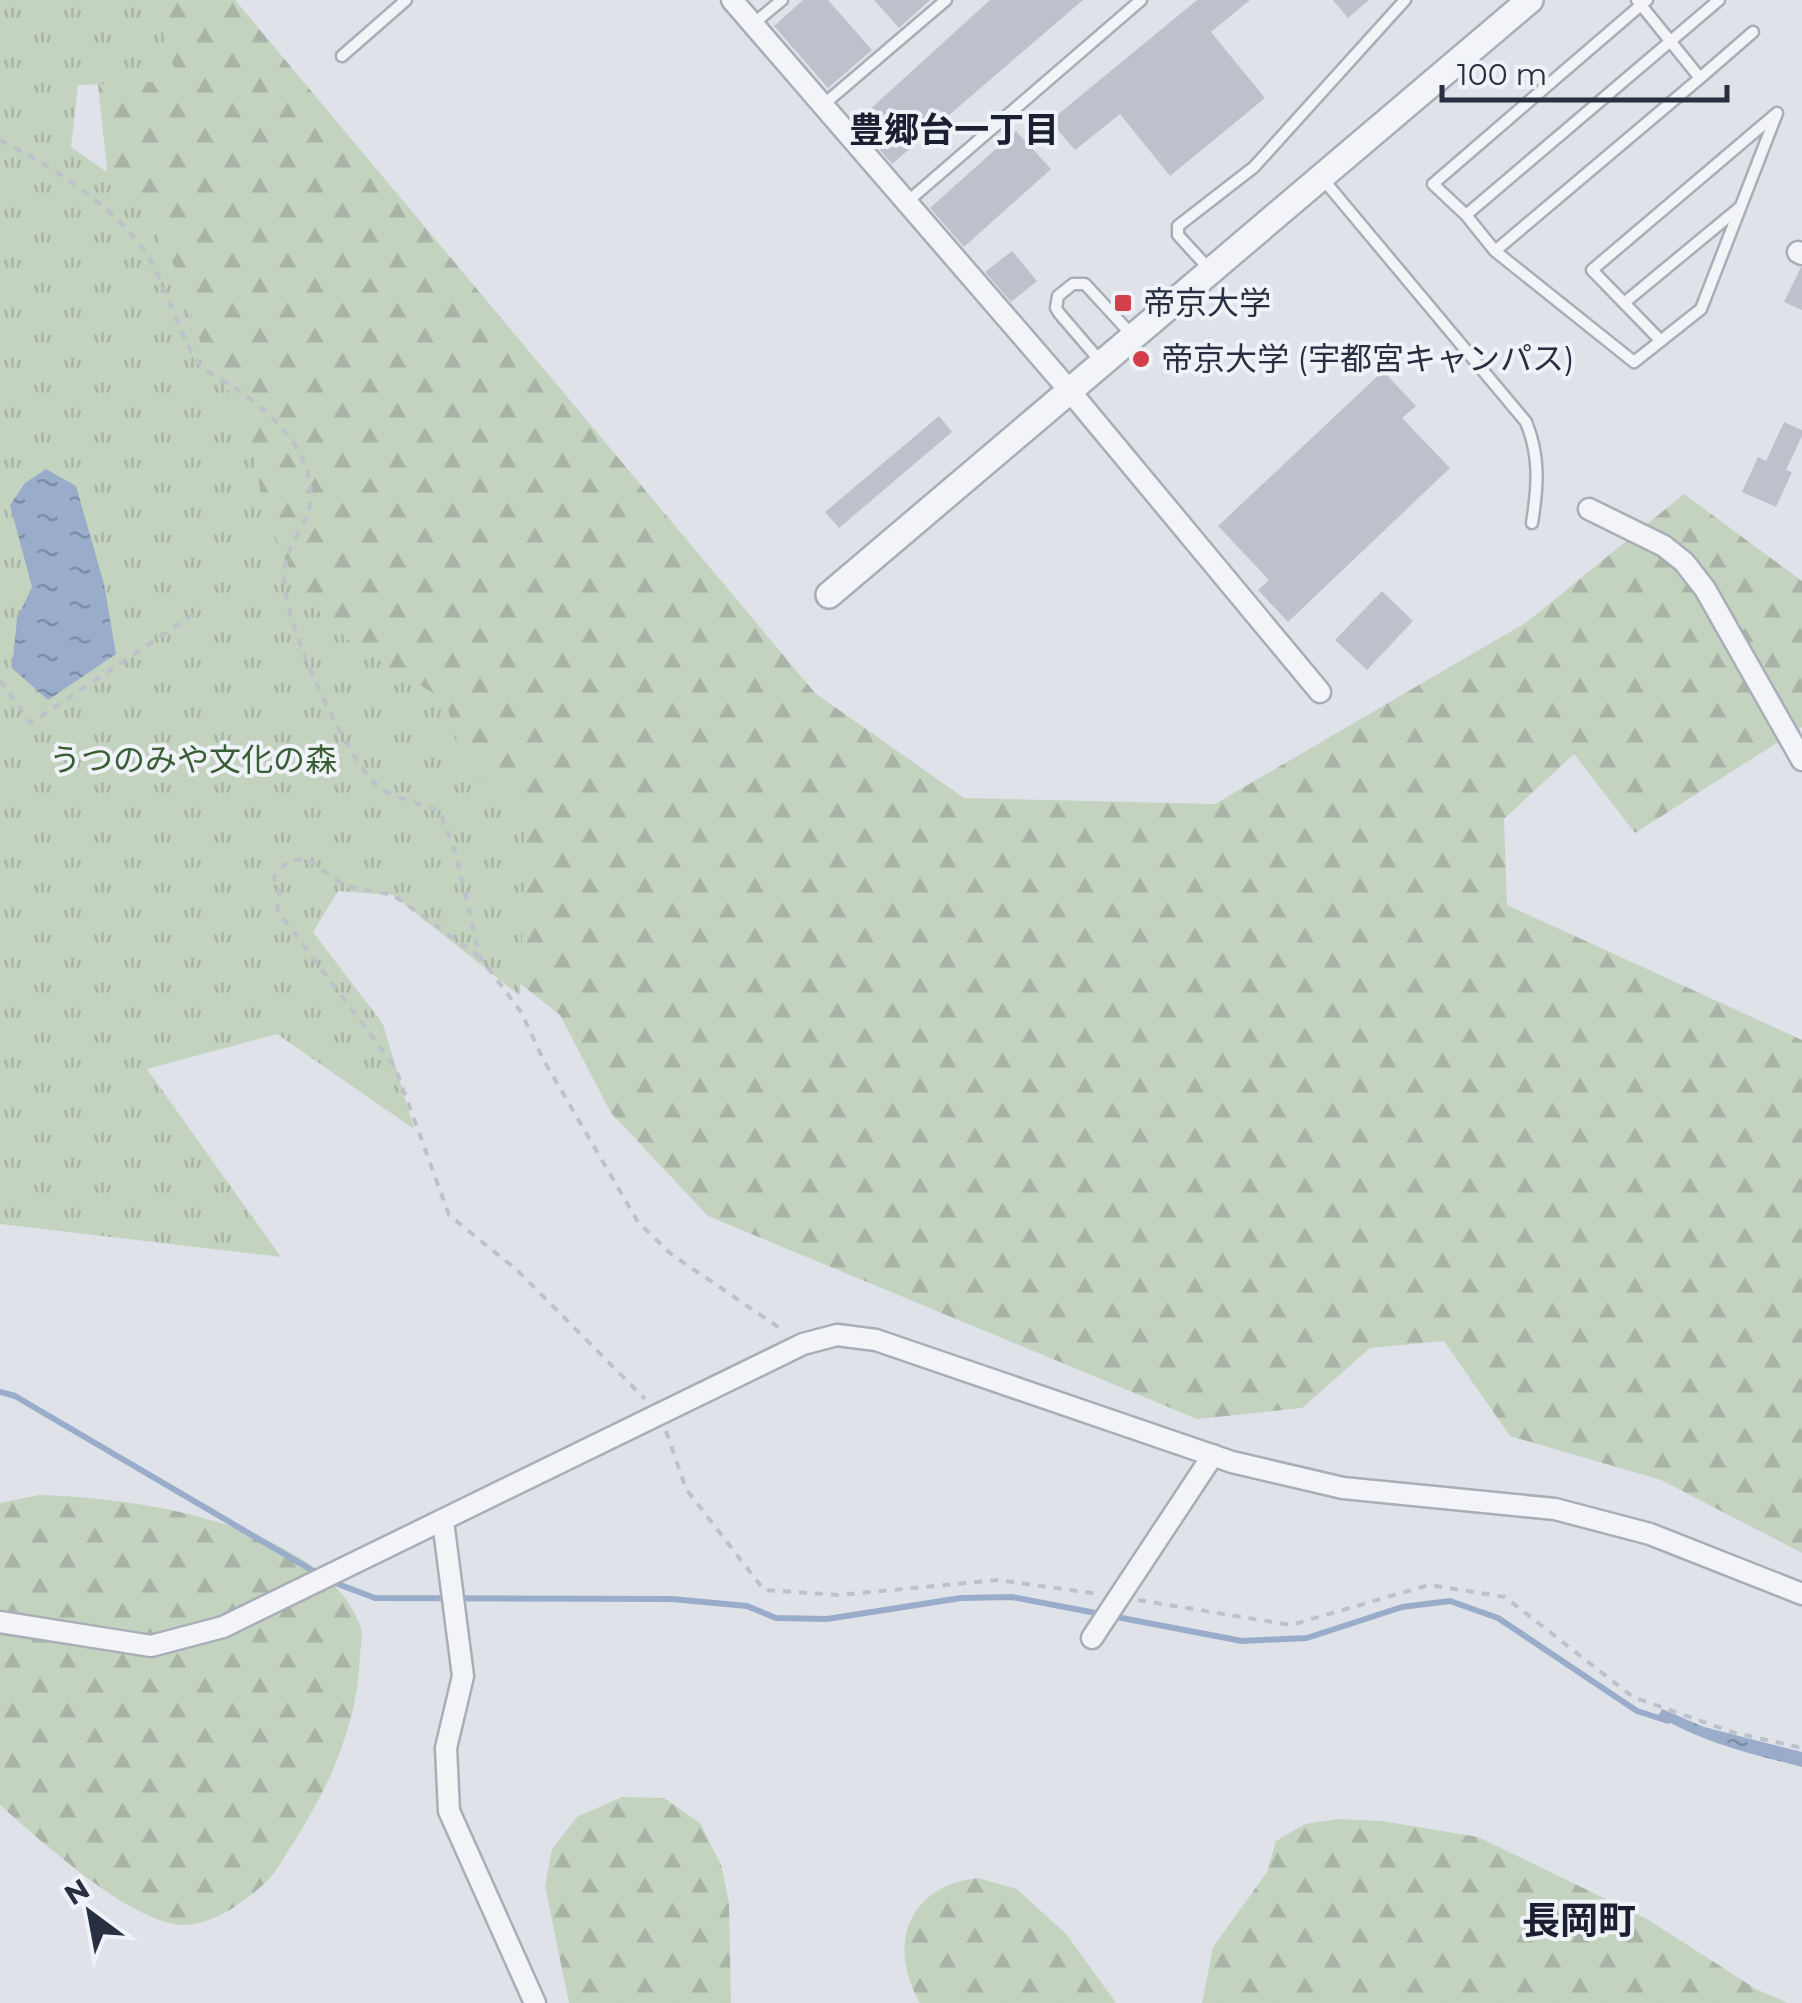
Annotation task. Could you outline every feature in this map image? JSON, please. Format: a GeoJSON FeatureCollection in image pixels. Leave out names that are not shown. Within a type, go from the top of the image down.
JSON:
{"type":"FeatureCollection","features":[{"type":"Feature","properties":{"kind":"street"},"geometry":{"type":"LineString","coordinates":[[732,0],[1069,390],[1320,692]]}},
{"type":"Feature","properties":{"kind":"street"},"geometry":{"type":"LineString","coordinates":[[829,595],[1530,0]]}},
{"type":"Feature","properties":{"kind":"street"},"geometry":{"type":"LineString","coordinates":[[1590,509],[1664,546],[1684,562],[1705,589],[1802,760]]}},
{"type":"Feature","properties":{"kind":"street"},"geometry":{"type":"LineString","coordinates":[[0,1622],[151,1646],[223,1627],[803,1344],[837,1335],[876,1340],[1293,1479],[1343,1488],[1556,1509],[1650,1534],[1802,1594]]}},
{"type":"Feature","properties":{"kind":"street"},"geometry":{"type":"LineString","coordinates":[[1092,1638],[1212,1455]]}},
{"type":"Feature","properties":{"kind":"street"},"geometry":{"type":"LineString","coordinates":[[443,1521],[463,1676],[446,1748],[449,1811],[535,2003]]}},
{"type":"Feature","properties":{"kind":"lane"},"geometry":{"type":"LineString","coordinates":[[342,56],[406,0]]}},
{"type":"Feature","properties":{"kind":"lane"},"geometry":{"type":"LineString","coordinates":[[753,24],[782,0]]}},
{"type":"Feature","properties":{"kind":"lane"},"geometry":{"type":"LineString","coordinates":[[823,105],[946,0]]}},
{"type":"Feature","properties":{"kind":"lane"},"geometry":{"type":"LineString","coordinates":[[907,202],[1141,0]]}},
{"type":"Feature","properties":{"kind":"lane"},"geometry":{"type":"LineString","coordinates":[[1210,271],[1178,234],[1178,226],[1254,167],[1404,0]]}},
{"type":"Feature","properties":{"kind":"lane"},"geometry":{"type":"LineString","coordinates":[[1466,216],[1718,0]]}},
{"type":"Feature","properties":{"kind":"lane"},"geometry":{"type":"LineString","coordinates":[[1661,341],[1592,270],[1777,113],[1701,309],[1661,341],[1634,362],[1495,252],[1433,184],[1642,2],[1700,78]]}},
{"type":"Feature","properties":{"kind":"lane"},"geometry":{"type":"LineString","coordinates":[[1495,252],[1753,32]]}},
{"type":"Feature","properties":{"kind":"lane"},"geometry":{"type":"LineString","coordinates":[[1322,177],[1526,422],[1535,444],[1538,482],[1532,523]]}},
{"type":"Feature","properties":{"kind":"lane"},"geometry":{"type":"LineString","coordinates":[[1624,303],[1742,205]]}},
{"type":"Feature","properties":{"kind":"lane"},"geometry":{"type":"LineString","coordinates":[[1102,363],[1059,313],[1058,296],[1073,284],[1085,284],[1133,336]]}},
{"type":"Feature","properties":{"kind":"path"},"geometry":{"type":"LineString","coordinates":[[0,140],[78,186],[113,214],[153,264],[201,366],[280,424],[289,439],[306,468],[312,510],[291,547],[284,573],[287,609],[297,641],[370,778],[382,790],[423,802],[440,812],[455,851],[480,957]]}},
{"type":"Feature","properties":{"kind":"path"},"geometry":{"type":"LineString","coordinates":[[0,680],[31,723],[197,612]]}},
{"type":"Feature","properties":{"kind":"path"},"geometry":{"type":"LineString","coordinates":[[803,1344],[672,1254],[638,1222],[543,1059],[521,1012],[480,957],[393,896],[345,886],[308,859],[288,860],[274,877],[280,893],[277,910],[395,1067],[449,1215],[518,1271],[660,1414],[686,1489],[764,1590],[840,1595],[998,1580],[1108,1595]]}},
{"type":"Feature","properties":{"kind":"path"},"geometry":{"type":"LineString","coordinates":[[1126,1598],[1291,1625],[1429,1584],[1506,1597],[1634,1697],[1732,1732],[1802,1748]]}},
{"type":"Feature","properties":{"kind":"green space","name":"うつのみや文化の森"},"geometry":{"type":"Polygon","coordinates":[[[0,0],[153,0],[178,81],[78,85],[71,147],[133,190],[177,271],[205,357],[249,422],[264,513],[301,593],[352,644],[446,701],[465,773],[527,799],[520,996],[393,895],[338,891],[313,932],[383,1024],[414,1129],[277,1034],[147,1069],[281,1257],[0,1224],[0,0]]]}},
{"type":"Feature","properties":{"kind":"green space"},"geometry":{"type":"Polygon","coordinates":[[[89,0],[235,0],[815,693],[964,798],[1215,804],[1527,622],[1684,494],[1802,581],[1802,727],[1635,833],[1574,754],[1504,819],[1507,905],[1802,1040],[1802,1553],[1661,1480],[1510,1436],[1444,1341],[1370,1348],[1302,1408],[1197,1419],[708,1216],[611,1113],[560,1015],[202,732],[143,510],[89,0]]]}},
{"type":"Feature","properties":{"kind":"green space"},"geometry":{"type":"Polygon","coordinates":[[[39,1495],[172,1510],[266,1540],[307,1562],[339,1590],[360,1625],[354,1706],[339,1755],[318,1801],[270,1878],[235,1907],[212,1919],[174,1924],[130,1906],[82,1874],[0,1805],[0,1503],[39,1495]]]}},
{"type":"Feature","properties":{"kind":"green space"},"geometry":{"type":"Polygon","coordinates":[[[622,1797],[664,1798],[700,1823],[721,1865],[729,1902],[731,2003],[569,2003],[545,1886],[552,1849],[577,1817],[622,1797]]]}},
{"type":"Feature","properties":{"kind":"green space"},"geometry":{"type":"Polygon","coordinates":[[[1337,1819],[1382,1821],[1478,1837],[1647,1919],[1756,1989],[1788,2003],[1202,2003],[1213,1947],[1267,1872],[1276,1841],[1305,1824],[1337,1819]]]}},
{"type":"Feature","properties":{"kind":"green space"},"geometry":{"type":"Polygon","coordinates":[[[978,1878],[1017,1889],[1067,1935],[1116,2003],[920,2003],[905,1960],[910,1921],[935,1892],[978,1878]]]}},
{"type":"Feature","properties":{"kind":"water"},"geometry":{"type":"Polygon","coordinates":[[[46,469],[76,486],[104,584],[116,654],[48,700],[12,668],[17,619],[32,587],[10,505],[25,483],[46,469]]]}},
{"type":"Feature","properties":{"kind":"water"},"geometry":{"type":"Polygon","coordinates":[[[1662,1709],[1704,1727],[1802,1752],[1802,1767],[1692,1734],[1658,1716],[1662,1709]]]}},
{"type":"Feature","properties":{"kind":"building"},"geometry":{"type":"Polygon","coordinates":[[[803,0],[828,0],[872,50],[828,88],[774,26],[803,0]]]}},
{"type":"Feature","properties":{"kind":"building"},"geometry":{"type":"Polygon","coordinates":[[[874,0],[930,0],[899,28],[874,0]]]}},
{"type":"Feature","properties":{"kind":"building"},"geometry":{"type":"Polygon","coordinates":[[[990,0],[1083,0],[892,164],[856,122],[990,0]]]}},
{"type":"Feature","properties":{"kind":"building"},"geometry":{"type":"Polygon","coordinates":[[[1197,0],[1250,0],[1211,32],[1265,98],[1170,176],[1120,114],[1075,150],[1050,121],[1197,0]]]}},
{"type":"Feature","properties":{"kind":"building"},"geometry":{"type":"Polygon","coordinates":[[[1333,0],[1369,0],[1348,18],[1333,0]]]}},
{"type":"Feature","properties":{"kind":"building"},"geometry":{"type":"Polygon","coordinates":[[[1016,131],[1051,169],[964,247],[930,208],[1016,131]]]}},
{"type":"Feature","properties":{"kind":"building"},"geometry":{"type":"Polygon","coordinates":[[[1012,251],[1037,281],[1011,302],[985,272],[1012,251]]]}},
{"type":"Feature","properties":{"kind":"building"},"geometry":{"type":"Polygon","coordinates":[[[1802,268],[1802,310],[1784,302],[1802,268]]]}},
{"type":"Feature","properties":{"kind":"building"},"geometry":{"type":"Polygon","coordinates":[[[1383,371],[1416,406],[1402,418],[1450,468],[1288,622],[1258,590],[1269,580],[1218,526],[1383,371]]]}},
{"type":"Feature","properties":{"kind":"building"},"geometry":{"type":"Polygon","coordinates":[[[939,416],[952,432],[839,528],[825,512],[939,416]]]}},
{"type":"Feature","properties":{"kind":"building"},"geometry":{"type":"Polygon","coordinates":[[[1784,422],[1802,430],[1802,436],[1786,470],[1792,472],[1776,507],[1742,492],[1758,457],[1766,461],[1784,422]]]}},
{"type":"Feature","properties":{"kind":"building"},"geometry":{"type":"Polygon","coordinates":[[[1382,591],[1413,621],[1367,670],[1335,640],[1382,591]]]}},
{"type":"Feature","properties":{"kind":"waterway"},"geometry":{"type":"LineString","coordinates":[[0,1392],[15,1396],[320,1575]]}},
{"type":"Feature","properties":{"kind":"waterway"},"geometry":{"type":"LineString","coordinates":[[330,1581],[375,1598],[672,1599],[747,1606],[776,1618],[827,1619],[961,1598],[1012,1597],[1242,1641],[1307,1638],[1402,1607],[1450,1601],[1498,1618],[1637,1711],[1668,1721]]}},
{"type":"Feature","properties":{"kind":"place","name":"帝京大学"},"geometry":{"type":"Point","coordinates":[1123,303]}},
{"type":"Feature","properties":{"kind":"place","name":"帝京大学 (宇都宮キャンパス)"},"geometry":{"type":"Point","coordinates":[1141,359]}},
{"type":"Feature","properties":{"kind":"district","name":"豊郷台一丁目"},"geometry":{"type":"Point","coordinates":[954,130]}},
{"type":"Feature","properties":{"kind":"district","name":"長岡町"},"geometry":{"type":"Point","coordinates":[1579,1921]}}]}
